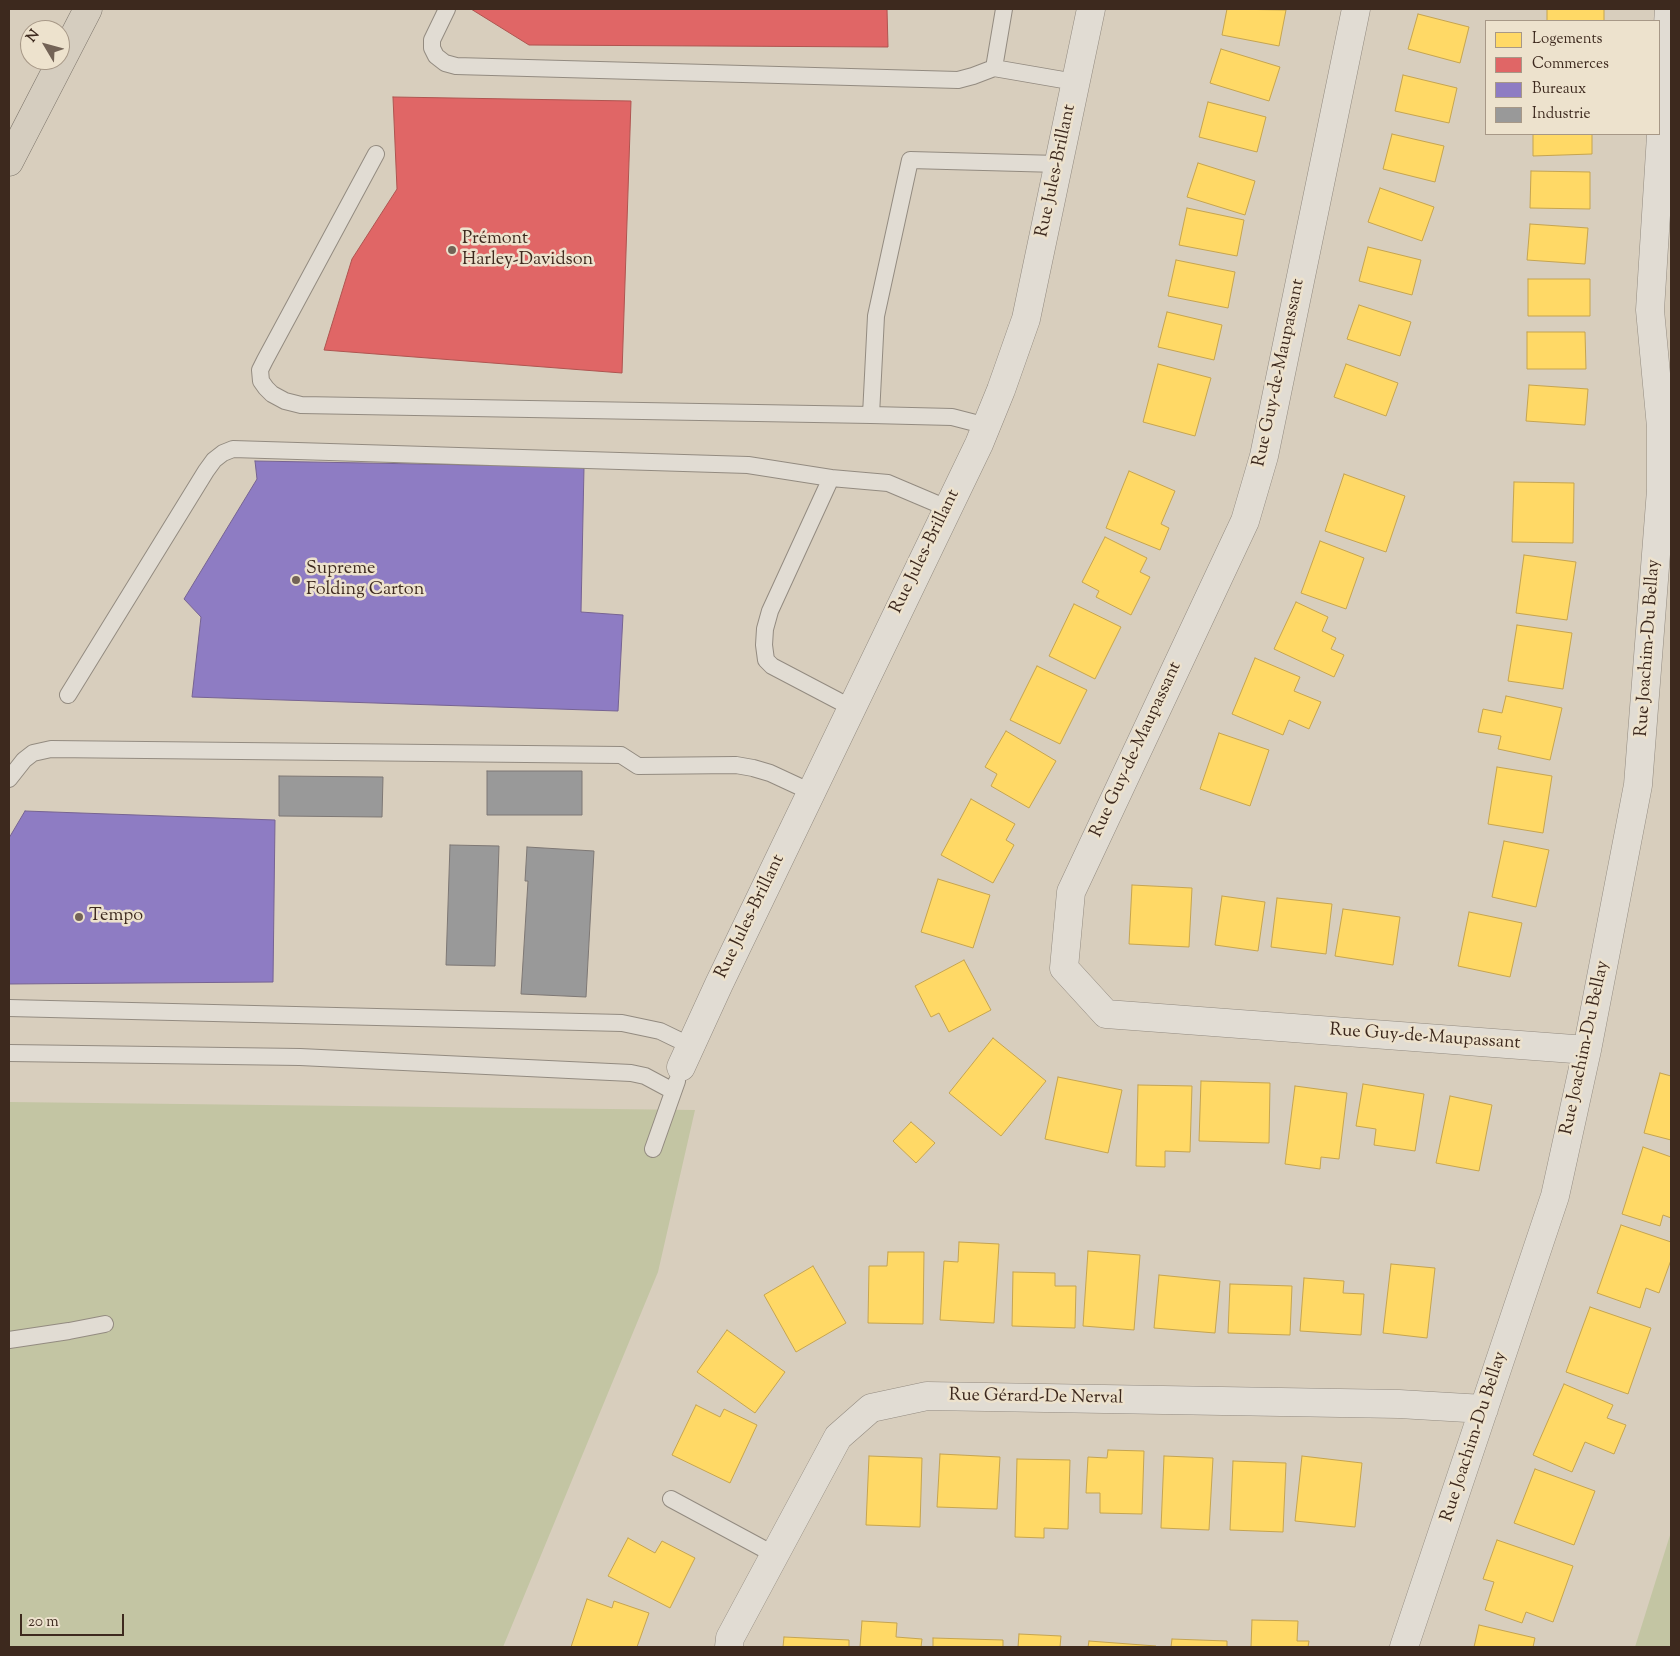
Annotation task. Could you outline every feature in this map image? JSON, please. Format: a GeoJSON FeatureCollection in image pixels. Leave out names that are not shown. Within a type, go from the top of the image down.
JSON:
{"type":"FeatureCollection","features":[{"type":"Feature","properties":{"kind":"highway"},"geometry":{"type":"LineString","coordinates":[[9,162],[88,9]]}},
{"type":"Feature","properties":{"kind":"street","name":"Rue Jules-Brillant"},"geometry":{"type":"LineString","coordinates":[[682,1068],[811,792],[987,426],[1015,354],[1026,318],[1091,9]]}},
{"type":"Feature","properties":{"kind":"street","name":"Rue Guy-de-Maupassant"},"geometry":{"type":"LineString","coordinates":[[1356,9],[1264,456],[1245,521],[1071,892],[1064,968],[1106,1014],[1587,1050]]}},
{"type":"Feature","properties":{"kind":"street"},"geometry":{"type":"LineString","coordinates":[[1666,427],[1650,310],[1669,9]]}},
{"type":"Feature","properties":{"kind":"street","name":"Rue Joachim-Du Bellay"},"geometry":{"type":"LineString","coordinates":[[1404,1647],[1555,1196],[1587,1050],[1638,785],[1666,490],[1666,427]]}},
{"type":"Feature","properties":{"kind":"street","name":"Rue Gérard-De Nerval"},"geometry":{"type":"LineString","coordinates":[[729,1647],[730,1638],[838,1437],[872,1408],[927,1396],[1389,1404],[1484,1409]]}},
{"type":"Feature","properties":{"kind":"lane"},"geometry":{"type":"LineString","coordinates":[[447,9],[432,40],[432,48],[436,56],[445,63],[456,66],[958,80],[994,68],[1075,82]]}},
{"type":"Feature","properties":{"kind":"lane"},"geometry":{"type":"LineString","coordinates":[[994,68],[1004,9]]}},
{"type":"Feature","properties":{"kind":"lane"},"geometry":{"type":"LineString","coordinates":[[376,154],[260,370],[261,380],[266,388],[279,398],[301,405],[872,414],[952,417],[987,426]]}},
{"type":"Feature","properties":{"kind":"lane"},"geometry":{"type":"LineString","coordinates":[[872,414],[876,316],[910,160],[1058,164]]}},
{"type":"Feature","properties":{"kind":"lane"},"geometry":{"type":"LineString","coordinates":[[68,695],[206,471],[214,460],[233,449],[748,465],[831,478],[888,483],[947,508]]}},
{"type":"Feature","properties":{"kind":"lane"},"geometry":{"type":"LineString","coordinates":[[831,478],[770,610],[765,629],[764,645],[766,660],[772,666],[852,708]]}},
{"type":"Feature","properties":{"kind":"lane"},"geometry":{"type":"LineString","coordinates":[[9,779],[24,760],[33,753],[51,749],[621,755],[638,766],[736,765],[753,768],[770,773],[811,792]]}},
{"type":"Feature","properties":{"kind":"lane"},"geometry":{"type":"LineString","coordinates":[[9,1008],[622,1023],[660,1031],[682,1068]]}},
{"type":"Feature","properties":{"kind":"lane"},"geometry":{"type":"LineString","coordinates":[[9,1053],[300,1057],[631,1073],[645,1076],[682,1068]]}},
{"type":"Feature","properties":{"kind":"lane"},"geometry":{"type":"LineString","coordinates":[[653,1149],[682,1068]]}},
{"type":"Feature","properties":{"kind":"lane"},"geometry":{"type":"LineString","coordinates":[[9,1340],[105,1324]]}},
{"type":"Feature","properties":{"kind":"lane"},"geometry":{"type":"LineString","coordinates":[[671,1499],[774,1555]]}},
{"type":"Feature","properties":{"kind":"green space"},"geometry":{"type":"Polygon","coordinates":[[[9,1102],[695,1110],[658,1272],[503,1647],[9,1647],[9,1102]]]}},
{"type":"Feature","properties":{"kind":"green space"},"geometry":{"type":"Polygon","coordinates":[[[1671,1532],[1671,1647],[1635,1647],[1671,1532]]]}},
{"type":"Feature","properties":{"kind":"building: Logements"},"geometry":{"type":"Polygon","coordinates":[[[1227,9],[1286,10],[1279,46],[1222,35],[1227,9]]]}},
{"type":"Feature","properties":{"kind":"building: Logements"},"geometry":{"type":"Polygon","coordinates":[[[1547,9],[1604,9],[1604,20],[1547,20],[1547,9]]]}},
{"type":"Feature","properties":{"kind":"building: Logements"},"geometry":{"type":"Polygon","coordinates":[[[1418,14],[1469,27],[1460,63],[1408,49],[1418,14]]]}},
{"type":"Feature","properties":{"kind":"building: Logements"},"geometry":{"type":"Polygon","coordinates":[[[1221,49],[1280,67],[1269,101],[1210,83],[1221,49]]]}},
{"type":"Feature","properties":{"kind":"building: Logements"},"geometry":{"type":"Polygon","coordinates":[[[1403,75],[1457,88],[1449,123],[1395,111],[1403,75]]]}},
{"type":"Feature","properties":{"kind":"building: Logements"},"geometry":{"type":"Polygon","coordinates":[[[1208,102],[1266,117],[1257,152],[1199,137],[1208,102]]]}},
{"type":"Feature","properties":{"kind":"building: Logements"},"geometry":{"type":"Polygon","coordinates":[[[1392,134],[1444,146],[1435,182],[1383,169],[1392,134]]]}},
{"type":"Feature","properties":{"kind":"building: Logements"},"geometry":{"type":"Polygon","coordinates":[[[1533,135],[1592,135],[1592,154],[1533,156],[1533,135]]]}},
{"type":"Feature","properties":{"kind":"building: Logements"},"geometry":{"type":"Polygon","coordinates":[[[1198,163],[1255,181],[1245,215],[1187,197],[1198,163]]]}},
{"type":"Feature","properties":{"kind":"building: Logements"},"geometry":{"type":"Polygon","coordinates":[[[1531,171],[1590,172],[1590,209],[1530,208],[1531,171]]]}},
{"type":"Feature","properties":{"kind":"building: Logements"},"geometry":{"type":"Polygon","coordinates":[[[1380,188],[1434,207],[1422,241],[1368,222],[1380,188]]]}},
{"type":"Feature","properties":{"kind":"building: Logements"},"geometry":{"type":"Polygon","coordinates":[[[1187,208],[1244,220],[1237,256],[1179,245],[1187,208]]]}},
{"type":"Feature","properties":{"kind":"building: Logements"},"geometry":{"type":"Polygon","coordinates":[[[1530,224],[1588,228],[1585,264],[1527,260],[1530,224]]]}},
{"type":"Feature","properties":{"kind":"building: Logements"},"geometry":{"type":"Polygon","coordinates":[[[1368,247],[1421,260],[1412,295],[1359,281],[1368,247]]]}},
{"type":"Feature","properties":{"kind":"building: Logements"},"geometry":{"type":"Polygon","coordinates":[[[1176,260],[1235,272],[1228,308],[1168,296],[1176,260]]]}},
{"type":"Feature","properties":{"kind":"building: Logements"},"geometry":{"type":"Polygon","coordinates":[[[1528,279],[1590,279],[1590,316],[1528,316],[1528,279]]]}},
{"type":"Feature","properties":{"kind":"building: Logements"},"geometry":{"type":"Polygon","coordinates":[[[1359,305],[1411,322],[1400,356],[1347,339],[1359,305]]]}},
{"type":"Feature","properties":{"kind":"building: Logements"},"geometry":{"type":"Polygon","coordinates":[[[1167,312],[1222,325],[1214,360],[1158,347],[1167,312]]]}},
{"type":"Feature","properties":{"kind":"building: Logements"},"geometry":{"type":"Polygon","coordinates":[[[1527,332],[1585,332],[1586,369],[1527,369],[1527,332]]]}},
{"type":"Feature","properties":{"kind":"building: Logements"},"geometry":{"type":"Polygon","coordinates":[[[1158,364],[1211,378],[1195,436],[1143,422],[1158,364]]]}},
{"type":"Feature","properties":{"kind":"building: Logements"},"geometry":{"type":"Polygon","coordinates":[[[1346,364],[1398,383],[1386,416],[1334,397],[1346,364]]]}},
{"type":"Feature","properties":{"kind":"building: Logements"},"geometry":{"type":"Polygon","coordinates":[[[1529,385],[1588,389],[1585,425],[1526,421],[1529,385]]]}},
{"type":"Feature","properties":{"kind":"building: Logements"},"geometry":{"type":"Polygon","coordinates":[[[1129,471],[1175,491],[1161,524],[1169,528],[1160,550],[1106,528],[1129,471]]]}},
{"type":"Feature","properties":{"kind":"building: Logements"},"geometry":{"type":"Polygon","coordinates":[[[1344,474],[1405,496],[1386,552],[1325,531],[1344,474]]]}},
{"type":"Feature","properties":{"kind":"building: Logements"},"geometry":{"type":"Polygon","coordinates":[[[1514,482],[1574,483],[1573,543],[1512,542],[1514,482]]]}},
{"type":"Feature","properties":{"kind":"building: Logements"},"geometry":{"type":"Polygon","coordinates":[[[1105,537],[1147,558],[1140,572],[1150,577],[1131,615],[1096,597],[1099,591],[1082,582],[1105,537]]]}},
{"type":"Feature","properties":{"kind":"building: Logements"},"geometry":{"type":"Polygon","coordinates":[[[1320,541],[1364,558],[1346,609],[1301,593],[1320,541]]]}},
{"type":"Feature","properties":{"kind":"building: Logements"},"geometry":{"type":"Polygon","coordinates":[[[1524,555],[1576,562],[1567,620],[1516,613],[1524,555]]]}},
{"type":"Feature","properties":{"kind":"building: Logements"},"geometry":{"type":"Polygon","coordinates":[[[1296,602],[1328,617],[1322,631],[1336,638],[1331,649],[1344,655],[1334,677],[1274,649],[1296,602]]]}},
{"type":"Feature","properties":{"kind":"building: Logements"},"geometry":{"type":"Polygon","coordinates":[[[1074,604],[1121,627],[1095,679],[1049,656],[1074,604]]]}},
{"type":"Feature","properties":{"kind":"building: Logements"},"geometry":{"type":"Polygon","coordinates":[[[1517,625],[1572,633],[1563,689],[1508,681],[1517,625]]]}},
{"type":"Feature","properties":{"kind":"building: Logements"},"geometry":{"type":"Polygon","coordinates":[[[1255,658],[1300,677],[1294,691],[1321,702],[1309,729],[1289,720],[1283,735],[1232,714],[1255,658]]]}},
{"type":"Feature","properties":{"kind":"building: Logements"},"geometry":{"type":"Polygon","coordinates":[[[1037,666],[1087,690],[1060,744],[1010,720],[1037,666]]]}},
{"type":"Feature","properties":{"kind":"building: Logements"},"geometry":{"type":"Polygon","coordinates":[[[1506,696],[1562,708],[1550,760],[1498,749],[1501,736],[1478,732],[1483,709],[1502,713],[1506,696]]]}},
{"type":"Feature","properties":{"kind":"building: Logements"},"geometry":{"type":"Polygon","coordinates":[[[1006,731],[1056,761],[1029,808],[991,786],[997,774],[985,767],[1006,731]]]}},
{"type":"Feature","properties":{"kind":"building: Logements"},"geometry":{"type":"Polygon","coordinates":[[[1219,733],[1269,750],[1250,806],[1200,789],[1219,733]]]}},
{"type":"Feature","properties":{"kind":"building: Logements"},"geometry":{"type":"Polygon","coordinates":[[[1497,767],[1552,776],[1543,833],[1488,824],[1497,767]]]}},
{"type":"Feature","properties":{"kind":"building: Logements"},"geometry":{"type":"Polygon","coordinates":[[[971,799],[1015,824],[1006,840],[1014,845],[993,883],[941,855],[971,799]]]}},
{"type":"Feature","properties":{"kind":"building: Logements"},"geometry":{"type":"Polygon","coordinates":[[[1504,841],[1549,850],[1536,907],[1492,897],[1504,841]]]}},
{"type":"Feature","properties":{"kind":"building: Logements"},"geometry":{"type":"Polygon","coordinates":[[[938,879],[990,895],[973,948],[921,932],[938,879]]]}},
{"type":"Feature","properties":{"kind":"building: Logements"},"geometry":{"type":"Polygon","coordinates":[[[1132,885],[1192,888],[1189,947],[1129,944],[1132,885]]]}},
{"type":"Feature","properties":{"kind":"building: Logements"},"geometry":{"type":"Polygon","coordinates":[[[1222,896],[1265,902],[1258,951],[1215,945],[1222,896]]]}},
{"type":"Feature","properties":{"kind":"building: Logements"},"geometry":{"type":"Polygon","coordinates":[[[1277,898],[1332,904],[1326,954],[1271,947],[1277,898]]]}},
{"type":"Feature","properties":{"kind":"building: Logements"},"geometry":{"type":"Polygon","coordinates":[[[1343,909],[1400,917],[1393,965],[1335,956],[1343,909]]]}},
{"type":"Feature","properties":{"kind":"building: Logements"},"geometry":{"type":"Polygon","coordinates":[[[1469,912],[1522,923],[1510,977],[1458,966],[1469,912]]]}},
{"type":"Feature","properties":{"kind":"building: Logements"},"geometry":{"type":"Polygon","coordinates":[[[964,960],[991,1010],[949,1032],[939,1013],[931,1017],[915,986],[964,960]]]}},
{"type":"Feature","properties":{"kind":"building: Logements"},"geometry":{"type":"Polygon","coordinates":[[[993,1038],[1046,1081],[1001,1136],[949,1093],[993,1038]]]}},
{"type":"Feature","properties":{"kind":"building: Logements"},"geometry":{"type":"Polygon","coordinates":[[[1660,1073],[1671,1076],[1671,1140],[1644,1133],[1660,1073]]]}},
{"type":"Feature","properties":{"kind":"building: Logements"},"geometry":{"type":"Polygon","coordinates":[[[1058,1077],[1122,1090],[1108,1153],[1045,1139],[1058,1077]]]}},
{"type":"Feature","properties":{"kind":"building: Logements"},"geometry":{"type":"Polygon","coordinates":[[[1201,1081],[1270,1083],[1269,1143],[1199,1141],[1201,1081]]]}},
{"type":"Feature","properties":{"kind":"building: Logements"},"geometry":{"type":"Polygon","coordinates":[[[1363,1084],[1424,1094],[1415,1151],[1374,1145],[1376,1129],[1356,1126],[1363,1084]]]}},
{"type":"Feature","properties":{"kind":"building: Logements"},"geometry":{"type":"Polygon","coordinates":[[[1138,1085],[1192,1086],[1190,1152],[1165,1151],[1165,1167],[1136,1166],[1138,1085]]]}},
{"type":"Feature","properties":{"kind":"building: Logements"},"geometry":{"type":"Polygon","coordinates":[[[1295,1086],[1347,1093],[1339,1159],[1321,1157],[1320,1169],[1285,1164],[1295,1086]]]}},
{"type":"Feature","properties":{"kind":"building: Logements"},"geometry":{"type":"Polygon","coordinates":[[[1450,1096],[1492,1105],[1479,1171],[1436,1163],[1450,1096]]]}},
{"type":"Feature","properties":{"kind":"building: Logements"},"geometry":{"type":"Polygon","coordinates":[[[911,1122],[935,1143],[916,1163],[893,1141],[911,1122]]]}},
{"type":"Feature","properties":{"kind":"building: Logements"},"geometry":{"type":"Polygon","coordinates":[[[1643,1147],[1671,1157],[1671,1218],[1663,1215],[1660,1226],[1622,1214],[1643,1147]]]}},
{"type":"Feature","properties":{"kind":"building: Logements"},"geometry":{"type":"Polygon","coordinates":[[[1621,1225],[1671,1242],[1671,1260],[1659,1293],[1646,1288],[1640,1308],[1597,1293],[1621,1225]]]}},
{"type":"Feature","properties":{"kind":"building: Logements"},"geometry":{"type":"Polygon","coordinates":[[[959,1242],[999,1244],[994,1323],[940,1320],[944,1261],[958,1262],[959,1242]]]}},
{"type":"Feature","properties":{"kind":"building: Logements"},"geometry":{"type":"Polygon","coordinates":[[[1088,1251],[1140,1255],[1134,1330],[1083,1326],[1088,1251]]]}},
{"type":"Feature","properties":{"kind":"building: Logements"},"geometry":{"type":"Polygon","coordinates":[[[888,1252],[924,1252],[923,1324],[868,1323],[869,1266],[887,1266],[888,1252]]]}},
{"type":"Feature","properties":{"kind":"building: Logements"},"geometry":{"type":"Polygon","coordinates":[[[1391,1264],[1435,1268],[1427,1338],[1383,1333],[1391,1264]]]}},
{"type":"Feature","properties":{"kind":"building: Logements"},"geometry":{"type":"Polygon","coordinates":[[[813,1266],[846,1323],[796,1352],[764,1295],[813,1266]]]}},
{"type":"Feature","properties":{"kind":"building: Logements"},"geometry":{"type":"Polygon","coordinates":[[[1013,1272],[1055,1273],[1055,1286],[1076,1286],[1075,1328],[1012,1326],[1013,1272]]]}},
{"type":"Feature","properties":{"kind":"building: Logements"},"geometry":{"type":"Polygon","coordinates":[[[1159,1275],[1220,1281],[1215,1333],[1154,1328],[1159,1275]]]}},
{"type":"Feature","properties":{"kind":"building: Logements"},"geometry":{"type":"Polygon","coordinates":[[[1304,1278],[1344,1281],[1343,1293],[1364,1294],[1361,1335],[1300,1331],[1304,1278]]]}},
{"type":"Feature","properties":{"kind":"building: Logements"},"geometry":{"type":"Polygon","coordinates":[[[1230,1284],[1292,1286],[1290,1335],[1228,1333],[1230,1284]]]}},
{"type":"Feature","properties":{"kind":"building: Logements"},"geometry":{"type":"Polygon","coordinates":[[[1590,1307],[1651,1328],[1628,1394],[1566,1372],[1590,1307]]]}},
{"type":"Feature","properties":{"kind":"building: Logements"},"geometry":{"type":"Polygon","coordinates":[[[727,1330],[785,1372],[755,1413],[697,1372],[727,1330]]]}},
{"type":"Feature","properties":{"kind":"building: Logements"},"geometry":{"type":"Polygon","coordinates":[[[1564,1384],[1613,1405],[1607,1418],[1626,1425],[1614,1454],[1585,1442],[1572,1472],[1533,1455],[1564,1384]]]}},
{"type":"Feature","properties":{"kind":"building: Logements"},"geometry":{"type":"Polygon","coordinates":[[[696,1405],[720,1417],[724,1409],[757,1425],[730,1483],[672,1455],[696,1405]]]}},
{"type":"Feature","properties":{"kind":"building: Logements"},"geometry":{"type":"Polygon","coordinates":[[[1108,1450],[1144,1451],[1142,1514],[1100,1513],[1100,1493],[1086,1493],[1088,1457],[1107,1458],[1108,1450]]]}},
{"type":"Feature","properties":{"kind":"building: Logements"},"geometry":{"type":"Polygon","coordinates":[[[940,1454],[1000,1457],[997,1509],[937,1507],[940,1454]]]}},
{"type":"Feature","properties":{"kind":"building: Logements"},"geometry":{"type":"Polygon","coordinates":[[[869,1456],[922,1458],[920,1527],[866,1525],[869,1456]]]}},
{"type":"Feature","properties":{"kind":"building: Logements"},"geometry":{"type":"Polygon","coordinates":[[[1164,1456],[1213,1458],[1209,1530],[1161,1528],[1164,1456]]]}},
{"type":"Feature","properties":{"kind":"building: Logements"},"geometry":{"type":"Polygon","coordinates":[[[1302,1456],[1362,1463],[1355,1527],[1295,1521],[1302,1456]]]}},
{"type":"Feature","properties":{"kind":"building: Logements"},"geometry":{"type":"Polygon","coordinates":[[[1017,1459],[1070,1460],[1068,1529],[1044,1528],[1044,1538],[1015,1537],[1017,1459]]]}},
{"type":"Feature","properties":{"kind":"building: Logements"},"geometry":{"type":"Polygon","coordinates":[[[1233,1461],[1286,1463],[1283,1532],[1230,1530],[1233,1461]]]}},
{"type":"Feature","properties":{"kind":"building: Logements"},"geometry":{"type":"Polygon","coordinates":[[[1535,1469],[1595,1491],[1574,1545],[1514,1523],[1535,1469]]]}},
{"type":"Feature","properties":{"kind":"building: Logements"},"geometry":{"type":"Polygon","coordinates":[[[628,1538],[655,1553],[662,1541],[695,1558],[670,1608],[608,1576],[628,1538]]]}},
{"type":"Feature","properties":{"kind":"building: Logements"},"geometry":{"type":"Polygon","coordinates":[[[1497,1540],[1573,1566],[1553,1622],[1526,1612],[1522,1623],[1485,1610],[1494,1582],[1483,1579],[1497,1540]]]}},
{"type":"Feature","properties":{"kind":"building: Logements"},"geometry":{"type":"Polygon","coordinates":[[[587,1599],[612,1608],[614,1601],[649,1613],[637,1647],[571,1647],[587,1599]]]}},
{"type":"Feature","properties":{"kind":"building: Logements"},"geometry":{"type":"Polygon","coordinates":[[[1252,1620],[1298,1621],[1297,1641],[1309,1641],[1308,1647],[1251,1647],[1252,1620]]]}},
{"type":"Feature","properties":{"kind":"building: Logements"},"geometry":{"type":"Polygon","coordinates":[[[862,1621],[897,1623],[896,1637],[922,1639],[921,1647],[860,1647],[862,1621]]]}},
{"type":"Feature","properties":{"kind":"building: Logements"},"geometry":{"type":"Polygon","coordinates":[[[1479,1625],[1535,1638],[1533,1647],[1474,1647],[1479,1625]]]}},
{"type":"Feature","properties":{"kind":"building: Logements"},"geometry":{"type":"Polygon","coordinates":[[[1019,1634],[1061,1636],[1060,1647],[1018,1647],[1019,1634]]]}},
{"type":"Feature","properties":{"kind":"building: Logements"},"geometry":{"type":"Polygon","coordinates":[[[784,1637],[849,1640],[849,1647],[783,1647],[784,1637]]]}},
{"type":"Feature","properties":{"kind":"building: Logements"},"geometry":{"type":"Polygon","coordinates":[[[933,1638],[1003,1640],[1003,1647],[933,1647],[933,1638]]]}},
{"type":"Feature","properties":{"kind":"building: Logements"},"geometry":{"type":"Polygon","coordinates":[[[1172,1639],[1227,1641],[1227,1647],[1171,1647],[1172,1639]]]}},
{"type":"Feature","properties":{"kind":"building: Logements"},"geometry":{"type":"Polygon","coordinates":[[[1089,1641],[1156,1646],[1156,1647],[1088,1647],[1089,1641]]]}},
{"type":"Feature","properties":{"kind":"building: Commerces"},"geometry":{"type":"Polygon","coordinates":[[[471,9],[887,9],[888,47],[529,45],[471,9]]]}},
{"type":"Feature","properties":{"kind":"building: Commerces"},"geometry":{"type":"Polygon","coordinates":[[[393,97],[631,101],[622,373],[324,350],[352,259],[397,189],[393,97]]]}},
{"type":"Feature","properties":{"kind":"building: Bureaux"},"geometry":{"type":"Polygon","coordinates":[[[255,461],[584,467],[581,612],[623,615],[618,711],[192,697],[201,617],[184,599],[257,479],[255,461]]]}},
{"type":"Feature","properties":{"kind":"building: Bureaux"},"geometry":{"type":"Polygon","coordinates":[[[25,811],[275,820],[273,982],[9,984],[9,838],[25,811]]]}},
{"type":"Feature","properties":{"kind":"building: Industrie"},"geometry":{"type":"Polygon","coordinates":[[[487,771],[582,771],[582,815],[487,815],[487,771]]]}},
{"type":"Feature","properties":{"kind":"building: Industrie"},"geometry":{"type":"Polygon","coordinates":[[[279,776],[383,777],[382,817],[279,816],[279,776]]]}},
{"type":"Feature","properties":{"kind":"building: Industrie"},"geometry":{"type":"Polygon","coordinates":[[[450,845],[499,846],[495,966],[446,965],[450,845]]]}},
{"type":"Feature","properties":{"kind":"building: Industrie"},"geometry":{"type":"Polygon","coordinates":[[[527,847],[594,851],[586,997],[521,994],[528,881],[525,881],[527,847]]]}},
{"type":"Feature","properties":{"kind":"place","name":"Prémont Harley-Davidson"},"geometry":{"type":"Point","coordinates":[452,250]}},
{"type":"Feature","properties":{"kind":"place","name":"Supreme Folding Carton"},"geometry":{"type":"Point","coordinates":[296,580]}},
{"type":"Feature","properties":{"kind":"place","name":"Tempo"},"geometry":{"type":"Point","coordinates":[79,917]}}]}
